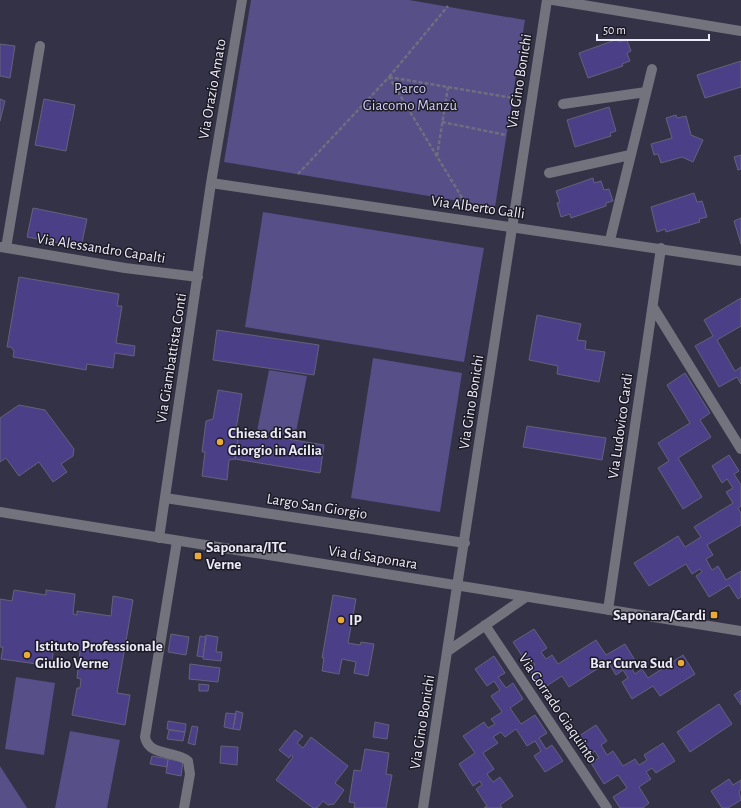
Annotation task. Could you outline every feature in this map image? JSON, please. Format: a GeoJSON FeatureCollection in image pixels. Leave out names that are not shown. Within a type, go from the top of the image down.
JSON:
{"type":"FeatureCollection","features":[{"type":"Feature","properties":{"kind":"street","name":"Via Orazio Amato"},"geometry":{"type":"LineString","coordinates":[[211,183],[242,0]]}},
{"type":"Feature","properties":{"kind":"street","name":"Via Gino Bonichi"},"geometry":{"type":"LineString","coordinates":[[423,808],[465,543],[547,0]]}},
{"type":"Feature","properties":{"kind":"street"},"geometry":{"type":"LineString","coordinates":[[553,0],[741,31]]}},
{"type":"Feature","properties":{"kind":"street"},"geometry":{"type":"LineString","coordinates":[[3,248],[40,46]]}},
{"type":"Feature","properties":{"kind":"street"},"geometry":{"type":"LineString","coordinates":[[610,240],[652,69]]}},
{"type":"Feature","properties":{"kind":"street"},"geometry":{"type":"LineString","coordinates":[[562,104],[646,92]]}},
{"type":"Feature","properties":{"kind":"street"},"geometry":{"type":"LineString","coordinates":[[549,173],[630,155]]}},
{"type":"Feature","properties":{"kind":"street","name":"Via Alberto Galli"},"geometry":{"type":"LineString","coordinates":[[211,183],[610,240],[741,261]]}},
{"type":"Feature","properties":{"kind":"street","name":"Via Giambattista Conti"},"geometry":{"type":"LineString","coordinates":[[159,538],[211,183]]}},
{"type":"Feature","properties":{"kind":"street","name":"Via Alessandro Capalti"},"geometry":{"type":"LineString","coordinates":[[3,248],[125,268],[198,277]]}},
{"type":"Feature","properties":{"kind":"street","name":"Via Ludovico Cardi"},"geometry":{"type":"LineString","coordinates":[[608,610],[661,248]]}},
{"type":"Feature","properties":{"kind":"street"},"geometry":{"type":"LineString","coordinates":[[653,307],[741,448]]}},
{"type":"Feature","properties":{"kind":"street","name":"Largo San Giorgio"},"geometry":{"type":"LineString","coordinates":[[164,498],[465,543]]}},
{"type":"Feature","properties":{"kind":"street","name":"Via di Saponara"},"geometry":{"type":"LineString","coordinates":[[0,512],[741,631]]}},
{"type":"Feature","properties":{"kind":"street"},"geometry":{"type":"LineString","coordinates":[[177,541],[145,737],[148,744],[154,750],[180,756],[188,761],[190,774],[184,808]]}},
{"type":"Feature","properties":{"kind":"street"},"geometry":{"type":"LineString","coordinates":[[448,651],[526,597]]}},
{"type":"Feature","properties":{"kind":"street","name":"Via Corrado Giaquinto"},"geometry":{"type":"LineString","coordinates":[[485,625],[607,808]]}},
{"type":"Feature","properties":{"kind":"path"},"geometry":{"type":"LineString","coordinates":[[298,174],[389,77],[448,6]]}},
{"type":"Feature","properties":{"kind":"path"},"geometry":{"type":"LineString","coordinates":[[389,77],[513,98]]}},
{"type":"Feature","properties":{"kind":"path"},"geometry":{"type":"LineString","coordinates":[[389,77],[467,206]]}},
{"type":"Feature","properties":{"kind":"path"},"geometry":{"type":"LineString","coordinates":[[437,156],[448,87]]}},
{"type":"Feature","properties":{"kind":"path"},"geometry":{"type":"LineString","coordinates":[[442,122],[506,136]]}},
{"type":"Feature","properties":{"kind":"green space","name":"Parco Giacomo Manzù"},"geometry":{"type":"Polygon","coordinates":[[[251,0],[409,0],[525,20],[495,207],[224,162],[251,0]]]}},
{"type":"Feature","properties":{"kind":"green space"},"geometry":{"type":"Polygon","coordinates":[[[263,212],[484,248],[464,362],[245,327],[263,212]]]}},
{"type":"Feature","properties":{"kind":"green space"},"geometry":{"type":"Polygon","coordinates":[[[373,358],[462,373],[440,512],[351,498],[373,358]]]}},
{"type":"Feature","properties":{"kind":"green space"},"geometry":{"type":"Polygon","coordinates":[[[269,370],[307,376],[295,437],[257,431],[269,370]]]}},
{"type":"Feature","properties":{"kind":"green space"},"geometry":{"type":"Polygon","coordinates":[[[16,677],[55,683],[44,755],[5,749],[16,677]]]}},
{"type":"Feature","properties":{"kind":"green space"},"geometry":{"type":"Polygon","coordinates":[[[70,731],[120,740],[107,808],[55,808],[70,731]]]}},
{"type":"Feature","properties":{"kind":"green space"},"geometry":{"type":"Polygon","coordinates":[[[0,766],[27,808],[0,808],[0,766]]]}},
{"type":"Feature","properties":{"kind":"building"},"geometry":{"type":"Polygon","coordinates":[[[618,39],[619,42],[627,40],[631,51],[627,53],[630,61],[622,64],[623,66],[588,78],[579,53],[618,39]]]}},
{"type":"Feature","properties":{"kind":"building"},"geometry":{"type":"Polygon","coordinates":[[[0,44],[15,46],[10,78],[0,76],[0,44]]]}},
{"type":"Feature","properties":{"kind":"building"},"geometry":{"type":"Polygon","coordinates":[[[741,61],[741,87],[705,98],[697,75],[741,61]]]}},
{"type":"Feature","properties":{"kind":"building"},"geometry":{"type":"Polygon","coordinates":[[[0,99],[5,101],[0,121],[0,99]]]}},
{"type":"Feature","properties":{"kind":"building"},"geometry":{"type":"Polygon","coordinates":[[[44,99],[75,105],[66,151],[35,145],[44,99]]]}},
{"type":"Feature","properties":{"kind":"building"},"geometry":{"type":"Polygon","coordinates":[[[609,107],[616,131],[610,133],[611,136],[575,147],[567,120],[609,107]]]}},
{"type":"Feature","properties":{"kind":"building"},"geometry":{"type":"Polygon","coordinates":[[[676,115],[677,118],[686,116],[691,135],[703,140],[693,162],[682,157],[661,163],[658,154],[654,155],[651,144],[672,138],[666,118],[676,115]]]}},
{"type":"Feature","properties":{"kind":"building"},"geometry":{"type":"Polygon","coordinates":[[[741,155],[741,169],[738,170],[734,157],[741,155]]]}},
{"type":"Feature","properties":{"kind":"building"},"geometry":{"type":"Polygon","coordinates":[[[593,178],[594,183],[601,181],[604,190],[609,189],[613,201],[606,203],[606,206],[571,218],[570,214],[561,217],[557,203],[560,202],[556,191],[593,178]]]}},
{"type":"Feature","properties":{"kind":"building"},"geometry":{"type":"Polygon","coordinates":[[[694,193],[697,202],[702,201],[707,217],[699,219],[700,222],[666,232],[665,229],[657,232],[651,207],[694,193]]]}},
{"type":"Feature","properties":{"kind":"building"},"geometry":{"type":"Polygon","coordinates":[[[33,208],[87,219],[81,247],[27,237],[33,208]]]}},
{"type":"Feature","properties":{"kind":"building"},"geometry":{"type":"Polygon","coordinates":[[[741,218],[741,244],[734,221],[741,218]]]}},
{"type":"Feature","properties":{"kind":"building"},"geometry":{"type":"Polygon","coordinates":[[[19,277],[119,294],[117,306],[122,306],[116,343],[135,346],[134,356],[115,353],[113,368],[87,364],[86,370],[13,357],[14,351],[11,347],[7,347],[19,277]]]}},
{"type":"Feature","properties":{"kind":"building"},"geometry":{"type":"Polygon","coordinates":[[[741,298],[741,326],[717,340],[735,371],[741,367],[741,384],[737,377],[719,387],[695,346],[713,336],[704,320],[741,298]]]}},
{"type":"Feature","properties":{"kind":"building"},"geometry":{"type":"Polygon","coordinates":[[[537,315],[581,324],[577,340],[586,341],[585,349],[605,352],[599,382],[557,374],[558,366],[529,360],[537,315]]]}},
{"type":"Feature","properties":{"kind":"building"},"geometry":{"type":"Polygon","coordinates":[[[217,330],[319,345],[314,375],[213,360],[217,330]]]}},
{"type":"Feature","properties":{"kind":"building"},"geometry":{"type":"Polygon","coordinates":[[[685,373],[710,413],[700,420],[711,437],[678,458],[702,497],[683,509],[658,468],[669,461],[658,443],[690,423],[667,385],[685,373]]]}},
{"type":"Feature","properties":{"kind":"building","name":"Chiesa di San Giorgio in Acilia"},"geometry":{"type":"Polygon","coordinates":[[[218,390],[242,394],[236,429],[239,431],[235,459],[229,460],[227,480],[202,476],[205,452],[202,452],[206,421],[213,419],[218,390]]]}},
{"type":"Feature","properties":{"kind":"building"},"geometry":{"type":"Polygon","coordinates":[[[19,405],[45,410],[74,449],[73,456],[61,464],[67,472],[53,482],[39,462],[19,476],[6,458],[0,462],[0,418],[19,405]]]}},
{"type":"Feature","properties":{"kind":"building"},"geometry":{"type":"Polygon","coordinates":[[[527,426],[606,438],[602,460],[523,447],[527,426]]]}},
{"type":"Feature","properties":{"kind":"building"},"geometry":{"type":"Polygon","coordinates":[[[239,431],[324,445],[320,473],[235,459],[239,431]]]}},
{"type":"Feature","properties":{"kind":"building"},"geometry":{"type":"Polygon","coordinates":[[[729,455],[739,471],[734,474],[741,485],[741,506],[738,508],[741,513],[741,525],[707,545],[713,555],[706,559],[712,570],[718,566],[726,580],[741,571],[741,597],[738,599],[729,585],[709,597],[696,576],[702,572],[700,569],[692,574],[686,564],[649,586],[634,563],[678,536],[685,547],[701,537],[694,527],[733,503],[726,492],[733,488],[727,479],[722,483],[712,466],[729,455]]]}},
{"type":"Feature","properties":{"kind":"building","name":"Istituto Professionale Giulio Verne"},"geometry":{"type":"Polygon","coordinates":[[[14,590],[46,595],[46,590],[75,594],[73,614],[77,615],[77,611],[111,616],[113,596],[133,600],[117,693],[130,695],[125,725],[72,715],[77,688],[80,688],[81,679],[77,678],[80,651],[54,647],[51,666],[1,659],[3,647],[0,647],[0,599],[12,601],[14,590]]]}},
{"type":"Feature","properties":{"kind":"building","name":"IP"},"geometry":{"type":"Polygon","coordinates":[[[333,595],[356,599],[348,643],[360,645],[361,642],[374,644],[368,676],[354,673],[356,662],[342,659],[339,674],[322,671],[324,658],[322,658],[333,595]]]}},
{"type":"Feature","properties":{"kind":"building"},"geometry":{"type":"Polygon","coordinates":[[[534,629],[547,648],[541,652],[546,659],[552,655],[558,664],[596,640],[606,655],[625,644],[636,662],[630,666],[635,674],[642,669],[648,678],[683,655],[695,674],[660,696],[653,686],[632,699],[622,682],[628,678],[623,670],[616,675],[608,662],[569,687],[562,676],[542,689],[529,669],[535,665],[531,659],[526,662],[513,642],[534,629]]]}},
{"type":"Feature","properties":{"kind":"building"},"geometry":{"type":"Polygon","coordinates":[[[171,634],[189,637],[186,655],[168,652],[171,634]]]}},
{"type":"Feature","properties":{"kind":"building"},"geometry":{"type":"Polygon","coordinates":[[[206,635],[218,637],[216,652],[222,652],[221,661],[203,659],[206,635]]]}},
{"type":"Feature","properties":{"kind":"building"},"geometry":{"type":"Polygon","coordinates":[[[200,636],[206,637],[203,657],[197,656],[200,636]]]}},
{"type":"Feature","properties":{"kind":"building"},"geometry":{"type":"Polygon","coordinates":[[[494,656],[505,673],[498,677],[506,688],[513,683],[523,699],[510,708],[521,724],[535,715],[547,733],[539,738],[546,749],[552,745],[563,761],[545,772],[534,756],[541,751],[535,741],[527,746],[516,729],[505,737],[501,732],[493,737],[498,743],[483,753],[494,769],[487,774],[493,782],[500,777],[513,796],[500,805],[502,808],[484,808],[487,806],[476,789],[482,785],[480,781],[473,786],[459,764],[475,753],[463,736],[484,722],[488,728],[495,724],[491,719],[502,712],[491,696],[500,690],[494,681],[487,686],[475,669],[494,656]]]}},
{"type":"Feature","properties":{"kind":"building"},"geometry":{"type":"Polygon","coordinates":[[[190,664],[220,668],[218,682],[189,679],[190,664]]]}},
{"type":"Feature","properties":{"kind":"building"},"geometry":{"type":"Polygon","coordinates":[[[199,684],[209,685],[208,691],[199,691],[199,684]]]}},
{"type":"Feature","properties":{"kind":"building"},"geometry":{"type":"Polygon","coordinates":[[[741,690],[741,705],[734,695],[741,690]]]}},
{"type":"Feature","properties":{"kind":"building"},"geometry":{"type":"Polygon","coordinates":[[[719,704],[732,724],[690,752],[677,732],[719,704]]]}},
{"type":"Feature","properties":{"kind":"building"},"geometry":{"type":"Polygon","coordinates":[[[236,711],[243,713],[240,730],[233,729],[236,711]]]}},
{"type":"Feature","properties":{"kind":"building"},"geometry":{"type":"Polygon","coordinates":[[[226,713],[236,714],[233,729],[224,727],[226,713]]]}},
{"type":"Feature","properties":{"kind":"building"},"geometry":{"type":"Polygon","coordinates":[[[168,721],[186,724],[185,732],[167,729],[168,721]]]}},
{"type":"Feature","properties":{"kind":"building"},"geometry":{"type":"Polygon","coordinates":[[[375,722],[389,725],[387,739],[373,737],[375,722]]]}},
{"type":"Feature","properties":{"kind":"building"},"geometry":{"type":"Polygon","coordinates":[[[596,725],[607,741],[601,745],[607,755],[613,751],[623,766],[635,759],[639,765],[647,760],[644,755],[663,743],[675,761],[656,773],[652,768],[646,772],[651,779],[639,787],[649,803],[643,808],[620,808],[613,797],[627,788],[618,775],[604,784],[591,763],[599,758],[595,751],[587,756],[576,738],[596,725]]]}},
{"type":"Feature","properties":{"kind":"building"},"geometry":{"type":"Polygon","coordinates":[[[192,726],[198,727],[195,745],[188,743],[192,726]]]}},
{"type":"Feature","properties":{"kind":"building"},"geometry":{"type":"Polygon","coordinates":[[[169,730],[185,732],[183,741],[167,739],[169,730]]]}},
{"type":"Feature","properties":{"kind":"building"},"geometry":{"type":"Polygon","coordinates":[[[295,730],[303,736],[297,743],[303,748],[311,737],[348,766],[335,783],[344,790],[334,804],[328,805],[323,801],[317,808],[313,808],[276,780],[293,757],[291,755],[289,758],[279,750],[295,730]]]}},
{"type":"Feature","properties":{"kind":"building"},"geometry":{"type":"Polygon","coordinates":[[[221,746],[238,747],[237,765],[220,763],[221,746]]]}},
{"type":"Feature","properties":{"kind":"building"},"geometry":{"type":"Polygon","coordinates":[[[365,749],[389,753],[386,774],[392,775],[386,808],[354,808],[355,803],[349,802],[354,770],[361,771],[365,749]]]}},
{"type":"Feature","properties":{"kind":"building"},"geometry":{"type":"Polygon","coordinates":[[[152,756],[168,759],[167,767],[150,764],[152,756]]]}},
{"type":"Feature","properties":{"kind":"building"},"geometry":{"type":"Polygon","coordinates":[[[168,759],[183,762],[181,776],[166,773],[168,759]]]}},
{"type":"Feature","properties":{"kind":"building"},"geometry":{"type":"Polygon","coordinates":[[[729,779],[733,785],[741,780],[741,790],[739,791],[741,800],[728,808],[722,808],[711,791],[729,779]]]}},
{"type":"Feature","properties":{"kind":"place","name":"Chiesa di San Giorgio in Acilia"},"geometry":{"type":"Point","coordinates":[220,442]}},
{"type":"Feature","properties":{"kind":"place","name":"Saponara/ITC Verne"},"geometry":{"type":"Point","coordinates":[198,556]}},
{"type":"Feature","properties":{"kind":"place","name":"Saponara/Cardi"},"geometry":{"type":"Point","coordinates":[714,615]}},
{"type":"Feature","properties":{"kind":"place","name":"IP"},"geometry":{"type":"Point","coordinates":[341,620]}},
{"type":"Feature","properties":{"kind":"place","name":"Istituto Professionale Giulio Verne"},"geometry":{"type":"Point","coordinates":[27,655]}},
{"type":"Feature","properties":{"kind":"place","name":"Bar Curva Sud"},"geometry":{"type":"Point","coordinates":[681,663]}}]}
